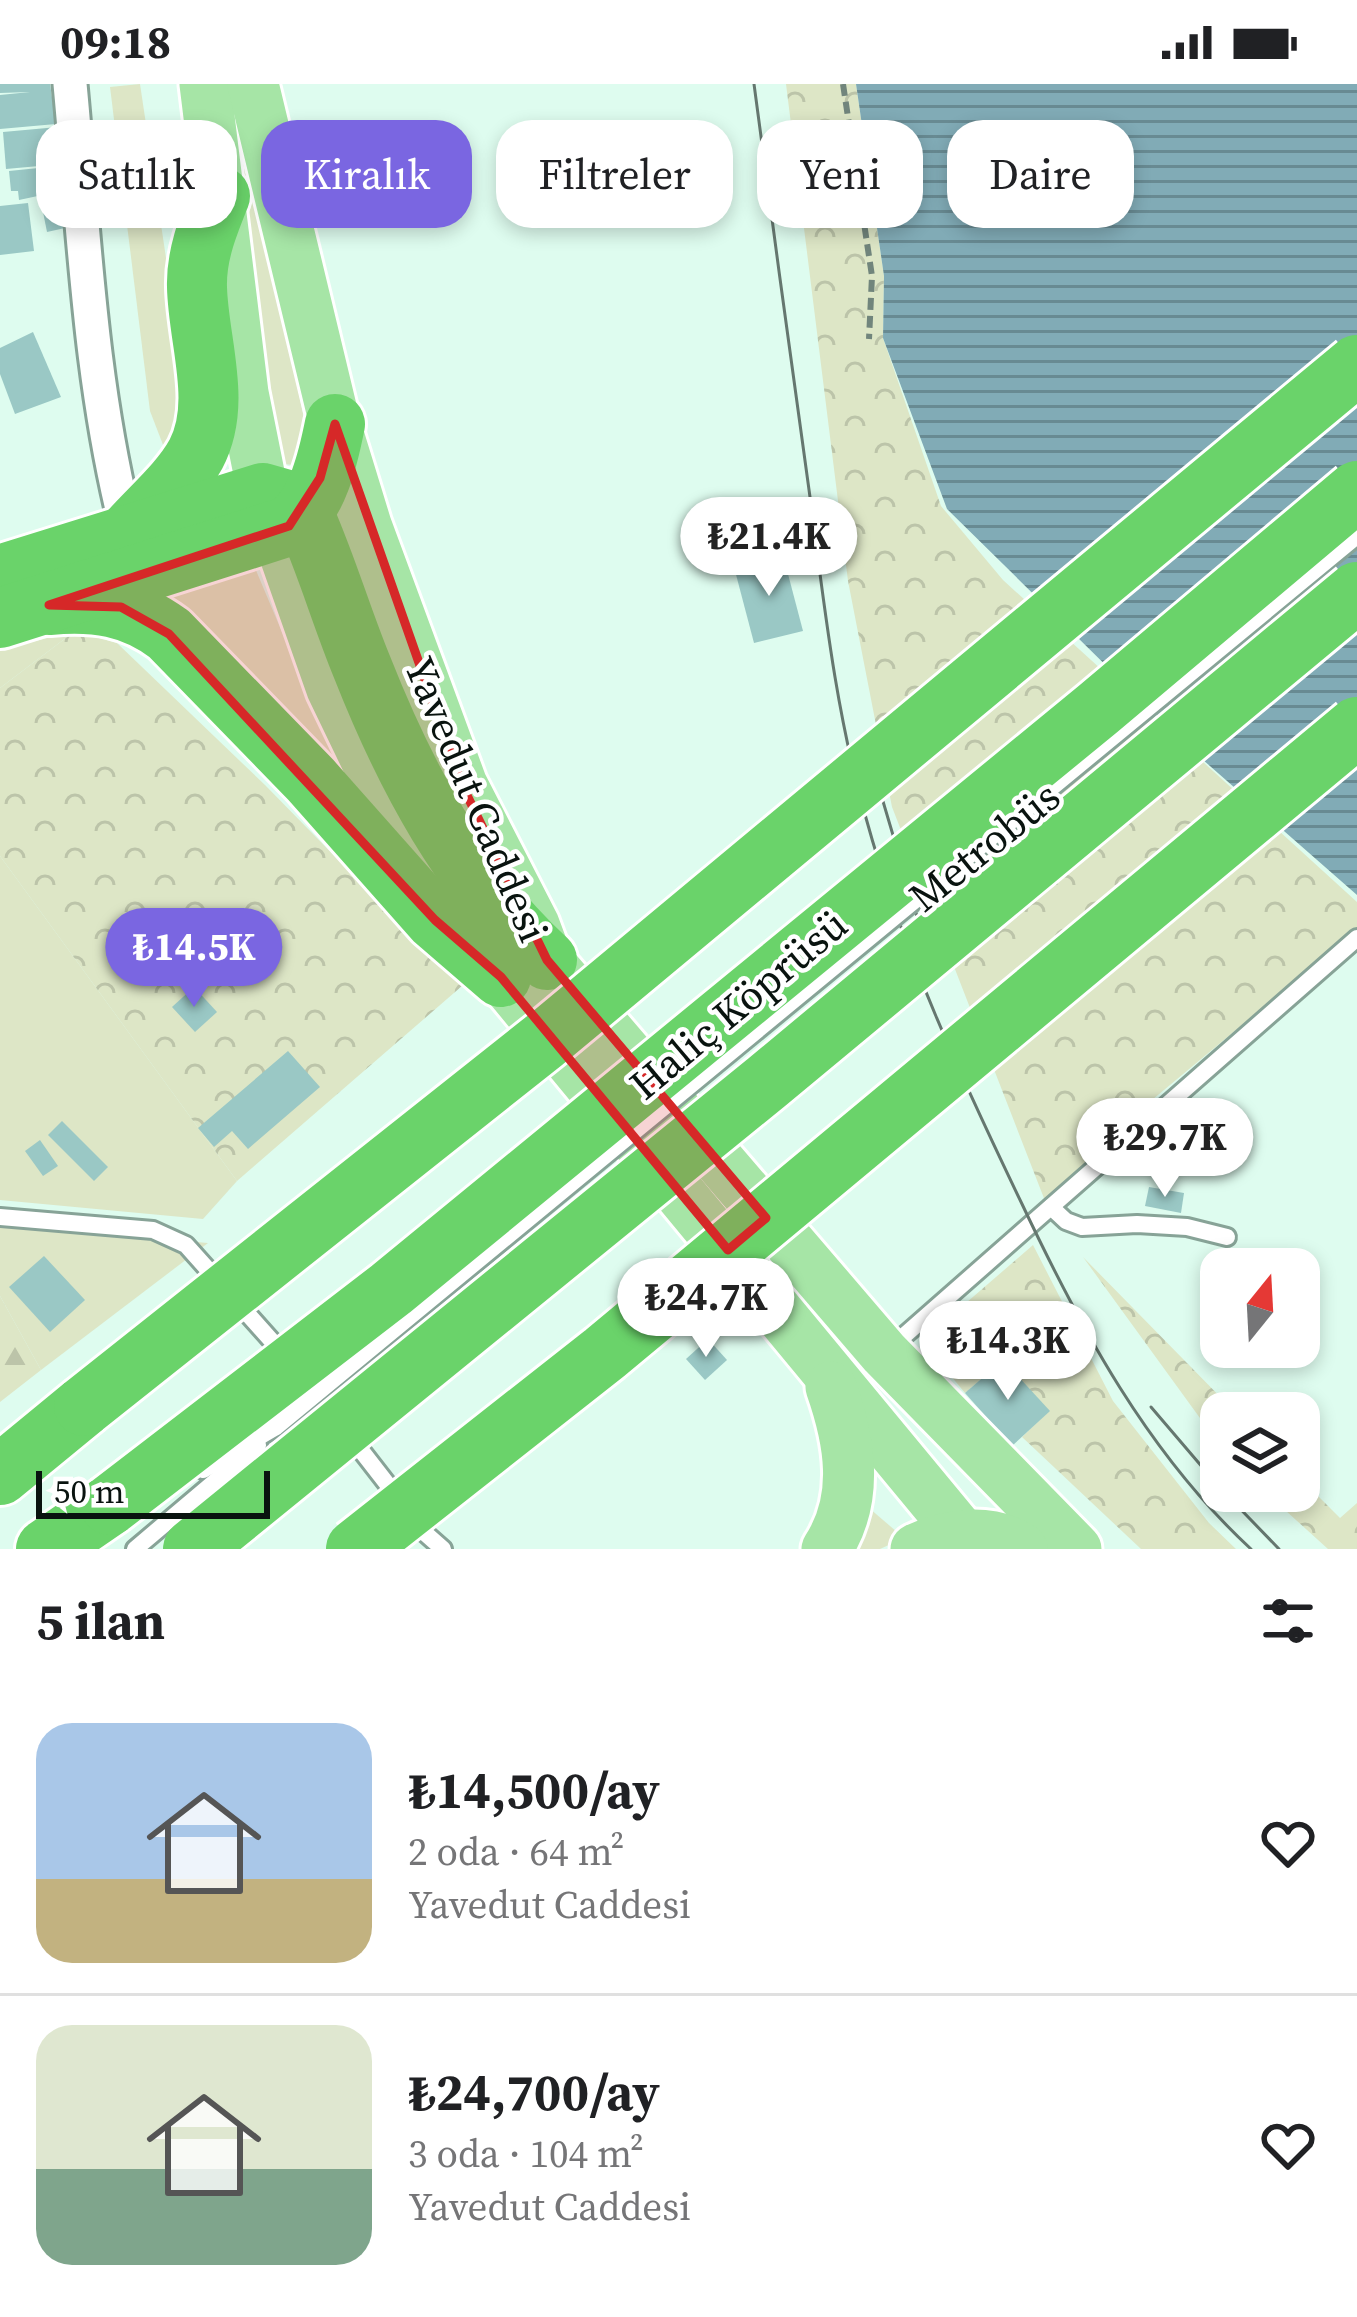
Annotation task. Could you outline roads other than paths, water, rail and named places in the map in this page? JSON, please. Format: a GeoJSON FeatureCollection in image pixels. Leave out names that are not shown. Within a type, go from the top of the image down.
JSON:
{"type":"FeatureCollection","features":[{"type":"Feature","properties":{"kind":"highway"},"geometry":{"type":"LineString","coordinates":[[16,599],[128,532],[195,456],[205,430],[206,370],[196,283],[207,228]]}},
{"type":"Feature","properties":{"kind":"highway"},"geometry":{"type":"LineString","coordinates":[[0,1475],[544,1041],[1357,364]]}},
{"type":"Feature","properties":{"kind":"highway"},"geometry":{"type":"LineString","coordinates":[[16,599],[280,513],[320,478],[334,424]]}},
{"type":"Feature","properties":{"kind":"highway","name":"Haliç Köprüsü"},"geometry":{"type":"LineString","coordinates":[[46,1549],[123,1527],[313,1352],[1099,709],[1357,491]]}},
{"type":"Feature","properties":{"kind":"highway"},"geometry":{"type":"LineString","coordinates":[[128,532],[280,513]]}},
{"type":"Feature","properties":{"kind":"highway"},"geometry":{"type":"LineString","coordinates":[[280,513],[444,836],[513,928],[524,968]]}},
{"type":"Feature","properties":{"kind":"highway","name":"Haliç Köprüsü"},"geometry":{"type":"LineString","coordinates":[[193,1549],[698,1139],[1357,592]]}},
{"type":"Feature","properties":{"kind":"highway"},"geometry":{"type":"LineString","coordinates":[[16,599],[86,602],[144,615],[170,634],[311,780],[435,920],[524,968]]}},
{"type":"Feature","properties":{"kind":"highway"},"geometry":{"type":"LineString","coordinates":[[356,1549],[605,1353],[1357,727]]}},
{"type":"Feature","properties":{"kind":"highway"},"geometry":{"type":"LineString","coordinates":[[0,1439],[84,1406]]}},
{"type":"Feature","properties":{"kind":"main road"},"geometry":{"type":"LineString","coordinates":[[206,84],[210,120]]}},
{"type":"Feature","properties":{"kind":"main road","name":"Yavedut Caddesi"},"geometry":{"type":"LineString","coordinates":[[253,84],[334,424],[454,765],[534,925],[524,968]]}},
{"type":"Feature","properties":{"kind":"main road"},"geometry":{"type":"LineString","coordinates":[[224,228],[243,393],[280,513]]}},
{"type":"Feature","properties":{"kind":"main road","name":"Yavedut Caddesi"},"geometry":{"type":"LineString","coordinates":[[524,968],[958,1431],[1076,1549]]}},
{"type":"Feature","properties":{"kind":"main road","name":"Yavedut Caddesi"},"geometry":{"type":"LineString","coordinates":[[524,968],[954,1546]]}},
{"type":"Feature","properties":{"kind":"main road"},"geometry":{"type":"LineString","coordinates":[[819,1359],[841,1422],[850,1480],[847,1508],[827,1549]]}},
{"type":"Feature","properties":{"kind":"main road"},"geometry":{"type":"LineString","coordinates":[[954,1546],[970,1474],[958,1431]]}},
{"type":"Feature","properties":{"kind":"main road"},"geometry":{"type":"LineString","coordinates":[[954,1546],[986,1534],[1008,1539],[1022,1549]]}},
{"type":"Feature","properties":{"kind":"street"},"geometry":{"type":"LineString","coordinates":[[70,84],[91,297],[115,481],[128,532]]}},
{"type":"Feature","properties":{"kind":"lane","name":"Metrobüs"},"geometry":{"type":"LineString","coordinates":[[123,1527],[230,1471],[276,1427],[1357,536]]}},
{"type":"Feature","properties":{"kind":"lane"},"geometry":{"type":"LineString","coordinates":[[884,1353],[1357,938]]}},
{"type":"Feature","properties":{"kind":"lane"},"geometry":{"type":"LineString","coordinates":[[1051,1207],[1066,1221],[1082,1227],[1170,1226],[1227,1237]]}},
{"type":"Feature","properties":{"kind":"lane"},"geometry":{"type":"LineString","coordinates":[[0,1217],[153,1230],[186,1246],[321,1397],[426,1534],[443,1549]]}},
{"type":"Feature","properties":{"kind":"lane","name":"Metrobüs"},"geometry":{"type":"LineString","coordinates":[[171,1493],[276,1427]]}},
{"type":"Feature","properties":{"kind":"water"},"geometry":{"type":"Polygon","coordinates":[[[856,84],[1357,84],[1357,895],[1194,752],[947,509],[883,338],[884,276],[877,228],[923,228],[923,120],[861,120],[856,84]]]}},
{"type":"Feature","properties":{"kind":"tram line"},"geometry":{"type":"LineString","coordinates":[[754,84],[839,699],[881,868],[935,1015],[1093,1343],[1180,1473],[1251,1549]]}},
{"type":"Feature","properties":{"kind":"tram line"},"geometry":{"type":"LineString","coordinates":[[869,754],[927,950]]}},
{"type":"Feature","properties":{"kind":"tram line"},"geometry":{"type":"LineString","coordinates":[[1151,1407],[1200,1464]]}},
{"type":"Feature","properties":{"kind":"tram line"},"geometry":{"type":"LineString","coordinates":[[1243,1512],[1279,1549]]}}]}
